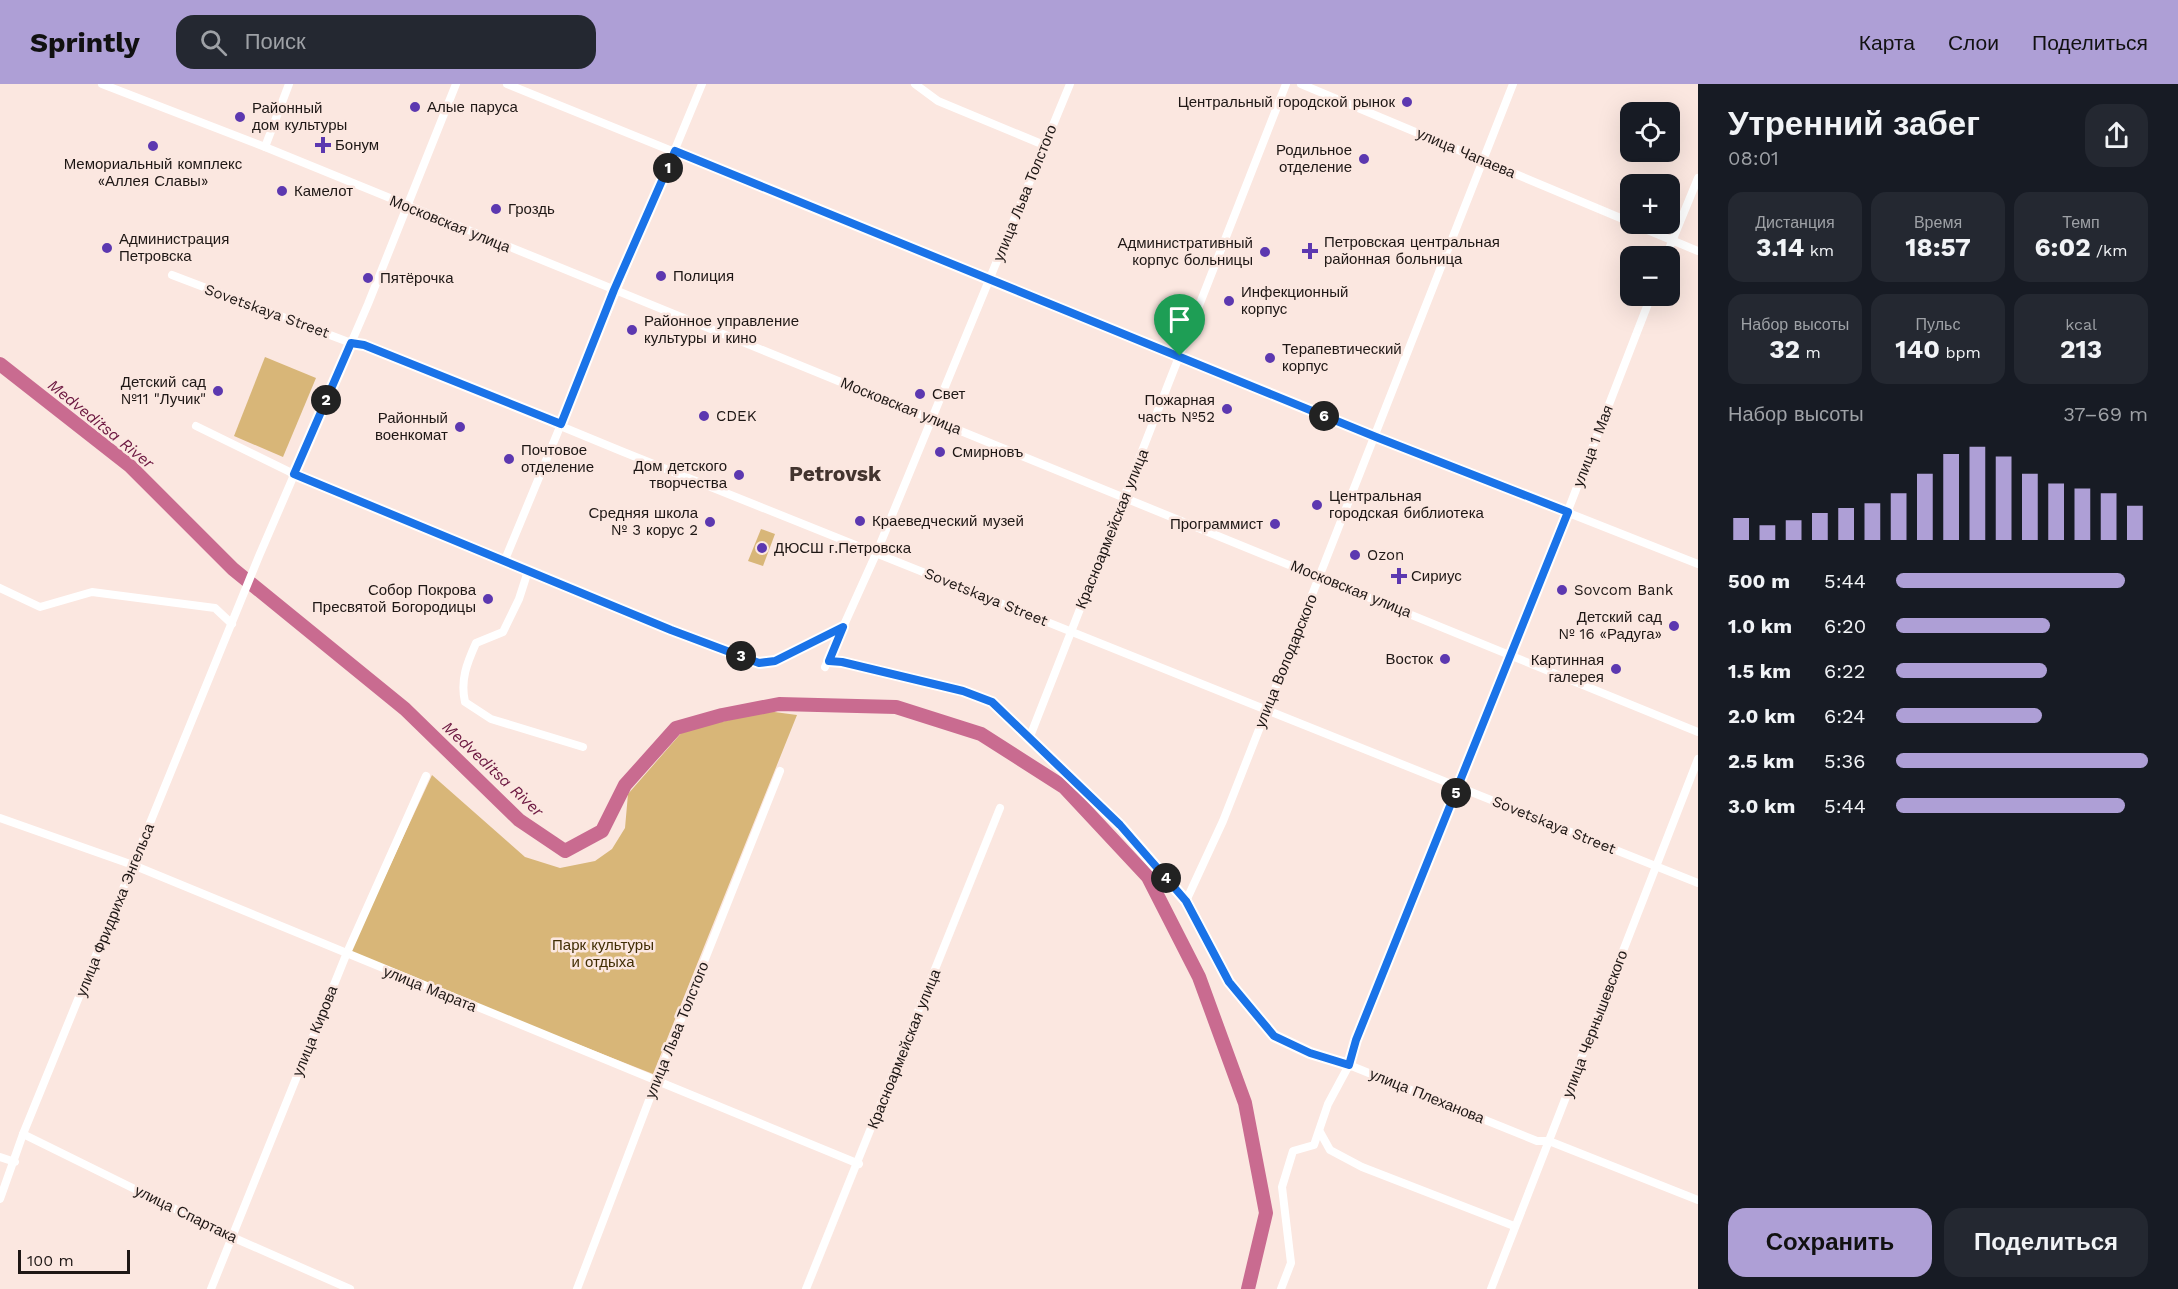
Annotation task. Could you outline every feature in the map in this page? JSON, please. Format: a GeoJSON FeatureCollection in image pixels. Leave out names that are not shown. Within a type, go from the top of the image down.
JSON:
{"type":"FeatureCollection","features":[{"type":"Feature","properties":{"kind":"street","name":"Московская улица"},"geometry":{"type":"LineString","coordinates":[[102,84],[265,147],[1698,732]]}},
{"type":"Feature","properties":{"kind":"street"},"geometry":{"type":"LineString","coordinates":[[265,147],[289,84]]}},
{"type":"Feature","properties":{"kind":"street"},"geometry":{"type":"LineString","coordinates":[[294,474],[351,343],[456,84]]}},
{"type":"Feature","properties":{"kind":"street"},"geometry":{"type":"LineString","coordinates":[[507,84],[990,278],[1376,437],[1698,564]]}},
{"type":"Feature","properties":{"kind":"street"},"geometry":{"type":"LineString","coordinates":[[504,561],[614,290],[702,84]]}},
{"type":"Feature","properties":{"kind":"street"},"geometry":{"type":"LineString","coordinates":[[915,84],[938,101],[1044,146]]}},
{"type":"Feature","properties":{"kind":"street","name":"улица Льва Толстого"},"geometry":{"type":"LineString","coordinates":[[827,664],[876,554],[1070,84]]}},
{"type":"Feature","properties":{"kind":"street","name":"Красноармейская улица"},"geometry":{"type":"LineString","coordinates":[[1029,739],[1126,497],[1286,84]]}},
{"type":"Feature","properties":{"kind":"street","name":"улица Чапаева"},"geometry":{"type":"LineString","coordinates":[[1301,84],[1620,218]]}},
{"type":"Feature","properties":{"kind":"street","name":"улица Володарского"},"geometry":{"type":"LineString","coordinates":[[1186,901],[1224,821],[1265,710],[1376,437],[1513,84]]}},
{"type":"Feature","properties":{"kind":"street"},"geometry":{"type":"LineString","coordinates":[[1670,246],[1698,178]]}},
{"type":"Feature","properties":{"kind":"street","name":"улица Чапаева"},"geometry":{"type":"LineString","coordinates":[[1658,234],[1698,251]]}},
{"type":"Feature","properties":{"kind":"street","name":"Sovetskaya Street"},"geometry":{"type":"LineString","coordinates":[[172,275],[351,343],[364,345],[876,554],[1698,883]]}},
{"type":"Feature","properties":{"kind":"street","name":"улица 1 Мая"},"geometry":{"type":"LineString","coordinates":[[1320,1132],[1328,1104],[1349,1065],[1356,1040],[1512,655],[1647,306]]}},
{"type":"Feature","properties":{"kind":"street"},"geometry":{"type":"LineString","coordinates":[[196,426],[294,474],[759,663],[775,661],[843,627]]}},
{"type":"Feature","properties":{"kind":"street","name":"улица Фридриха Энгельса"},"geometry":{"type":"LineString","coordinates":[[0,1199],[23,1134],[294,474]]}},
{"type":"Feature","properties":{"kind":"street"},"geometry":{"type":"LineString","coordinates":[[528,571],[519,600],[503,632],[476,643],[468,661],[462,687],[465,702],[491,719],[583,747]]}},
{"type":"Feature","properties":{"kind":"street"},"geometry":{"type":"LineString","coordinates":[[0,588],[40,607],[92,592],[215,608],[233,622]]}},
{"type":"Feature","properties":{"kind":"street","name":"улица Плеханова"},"geometry":{"type":"LineString","coordinates":[[827,664],[842,662],[963,691],[992,702],[1120,825],[1186,901],[1229,982],[1274,1036],[1310,1053],[1349,1065],[1538,1141],[1549,1142],[1698,1200]]}},
{"type":"Feature","properties":{"kind":"street","name":"улица Чернышевского"},"geometry":{"type":"LineString","coordinates":[[1491,1289],[1698,759]]}},
{"type":"Feature","properties":{"kind":"street","name":"улица Льва Толстого"},"geometry":{"type":"LineString","coordinates":[[577,1289],[656,1082],[780,771]]}},
{"type":"Feature","properties":{"kind":"street","name":"улица Кирова"},"geometry":{"type":"LineString","coordinates":[[211,1289],[346,955],[426,776]]}},
{"type":"Feature","properties":{"kind":"street","name":"Красноармейская улица"},"geometry":{"type":"LineString","coordinates":[[806,1289],[859,1164],[1000,808]]}},
{"type":"Feature","properties":{"kind":"street","name":"улица Марата"},"geometry":{"type":"LineString","coordinates":[[0,818],[133,865],[346,955],[859,1164]]}},
{"type":"Feature","properties":{"kind":"street"},"geometry":{"type":"LineString","coordinates":[[1320,1132],[1330,1150],[1362,1167],[1514,1226]]}},
{"type":"Feature","properties":{"kind":"street"},"geometry":{"type":"LineString","coordinates":[[1281,1289],[1291,1263],[1282,1187],[1293,1151],[1314,1145],[1320,1132]]}},
{"type":"Feature","properties":{"kind":"street","name":"улица Спартака"},"geometry":{"type":"LineString","coordinates":[[23,1134],[232,1237],[350,1289]]}},
{"type":"Feature","properties":{"kind":"street"},"geometry":{"type":"LineString","coordinates":[[0,1157],[15,1162]]}},
{"type":"Feature","properties":{"kind":"green space"},"geometry":{"type":"Polygon","coordinates":[[[265,357],[316,378],[283,457],[234,436],[265,357]]]}},
{"type":"Feature","properties":{"kind":"green space","name":"ДЮСШ г.Петровска"},"geometry":{"type":"Polygon","coordinates":[[[761,529],[775,534],[763,566],[748,561],[761,529]]]}},
{"type":"Feature","properties":{"kind":"green space","name":"Парк культуры и отдыха"},"geometry":{"type":"Polygon","coordinates":[[[767,711],[797,715],[653,1074],[349,954],[432,775],[525,857],[560,868],[595,861],[612,849],[625,828],[628,794],[683,731],[767,711]]]}},
{"type":"Feature","properties":{"kind":"waterway","name":"Medveditsa River"},"geometry":{"type":"LineString","coordinates":[[0,364],[130,466],[233,569],[405,709],[519,820],[565,851],[602,831],[625,785],[676,728],[722,715],[779,704],[896,707],[981,734],[1064,787],[1148,877],[1199,977],[1245,1103],[1266,1213],[1248,1289]]}},
{"type":"Feature","properties":{"kind":"place","name":"Центральный городской рынок"},"geometry":{"type":"Point","coordinates":[1407,102]}},
{"type":"Feature","properties":{"kind":"place","name":"Алые паруса"},"geometry":{"type":"Point","coordinates":[415,107]}},
{"type":"Feature","properties":{"kind":"place","name":"Районный дом культуры"},"geometry":{"type":"Point","coordinates":[240,117]}},
{"type":"Feature","properties":{"kind":"place","name":"Бонум"},"geometry":{"type":"Point","coordinates":[323,145]}},
{"type":"Feature","properties":{"kind":"place","name":"Мемориальный комплекс «Аллея Славы»"},"geometry":{"type":"Point","coordinates":[153,146]}},
{"type":"Feature","properties":{"kind":"place","name":"Родильное отделение"},"geometry":{"type":"Point","coordinates":[1364,159]}},
{"type":"Feature","properties":{"kind":"place","name":"Камелот"},"geometry":{"type":"Point","coordinates":[282,191]}},
{"type":"Feature","properties":{"kind":"place","name":"Гроздь"},"geometry":{"type":"Point","coordinates":[496,209]}},
{"type":"Feature","properties":{"kind":"place","name":"Администрация Петровска"},"geometry":{"type":"Point","coordinates":[107,248]}},
{"type":"Feature","properties":{"kind":"place","name":"Петровская центральная районная больница"},"geometry":{"type":"Point","coordinates":[1310,251]}},
{"type":"Feature","properties":{"kind":"place","name":"Административный корпус больницы"},"geometry":{"type":"Point","coordinates":[1265,252]}},
{"type":"Feature","properties":{"kind":"place","name":"Полиция"},"geometry":{"type":"Point","coordinates":[661,276]}},
{"type":"Feature","properties":{"kind":"place","name":"Пятёрочка"},"geometry":{"type":"Point","coordinates":[368,278]}},
{"type":"Feature","properties":{"kind":"place","name":"Инфекционный корпус"},"geometry":{"type":"Point","coordinates":[1229,301]}},
{"type":"Feature","properties":{"kind":"place","name":"Районное управление культуры и кино"},"geometry":{"type":"Point","coordinates":[632,330]}},
{"type":"Feature","properties":{"kind":"place","name":"Терапевтический корпус"},"geometry":{"type":"Point","coordinates":[1270,358]}},
{"type":"Feature","properties":{"kind":"place","name":"Детский сад №11 \"Лучик\""},"geometry":{"type":"Point","coordinates":[218,391]}},
{"type":"Feature","properties":{"kind":"place","name":"Свет"},"geometry":{"type":"Point","coordinates":[920,394]}},
{"type":"Feature","properties":{"kind":"place","name":"Пожарная часть №52"},"geometry":{"type":"Point","coordinates":[1227,409]}},
{"type":"Feature","properties":{"kind":"place","name":"CDEK"},"geometry":{"type":"Point","coordinates":[704,416]}},
{"type":"Feature","properties":{"kind":"place","name":"Районный военкомат"},"geometry":{"type":"Point","coordinates":[460,427]}},
{"type":"Feature","properties":{"kind":"place","name":"Смирновъ"},"geometry":{"type":"Point","coordinates":[940,452]}},
{"type":"Feature","properties":{"kind":"place","name":"Почтовое отделение"},"geometry":{"type":"Point","coordinates":[509,459]}},
{"type":"Feature","properties":{"kind":"place","name":"Дом детского творчества"},"geometry":{"type":"Point","coordinates":[739,475]}},
{"type":"Feature","properties":{"kind":"place","name":"Центральная городская библиотека"},"geometry":{"type":"Point","coordinates":[1317,505]}},
{"type":"Feature","properties":{"kind":"place","name":"Краеведческий музей"},"geometry":{"type":"Point","coordinates":[860,521]}},
{"type":"Feature","properties":{"kind":"place","name":"Средняя школа № 3 корус 2"},"geometry":{"type":"Point","coordinates":[710,522]}},
{"type":"Feature","properties":{"kind":"place","name":"Программист"},"geometry":{"type":"Point","coordinates":[1275,524]}},
{"type":"Feature","properties":{"kind":"place","name":"ДЮСШ г.Петровска"},"geometry":{"type":"Point","coordinates":[762,548]}},
{"type":"Feature","properties":{"kind":"place","name":"Ozon"},"geometry":{"type":"Point","coordinates":[1355,555]}},
{"type":"Feature","properties":{"kind":"place","name":"Сириус"},"geometry":{"type":"Point","coordinates":[1399,576]}},
{"type":"Feature","properties":{"kind":"place","name":"Sovcom Bank"},"geometry":{"type":"Point","coordinates":[1562,590]}},
{"type":"Feature","properties":{"kind":"place","name":"Собор Покрова Пресвятой Богородицы"},"geometry":{"type":"Point","coordinates":[488,599]}},
{"type":"Feature","properties":{"kind":"place","name":"Детский сад № 16 «Радуга»"},"geometry":{"type":"Point","coordinates":[1674,626]}},
{"type":"Feature","properties":{"kind":"place","name":"Восток"},"geometry":{"type":"Point","coordinates":[1445,659]}},
{"type":"Feature","properties":{"kind":"place","name":"Картинная галерея"},"geometry":{"type":"Point","coordinates":[1616,669]}},
{"type":"Feature","properties":{"kind":"district","name":"Petrovsk"},"geometry":{"type":"Point","coordinates":[835,473]}},
{"type":"Feature","properties":{"kind":"route"},"geometry":{"type":"LineString","coordinates":[[675,151],[1180,356],[1376,437],[1568,512],[1356,1040],[1349,1065],[1310,1053],[1274,1036],[1229,982],[1197,917],[1186,901],[1120,825],[992,702],[963,691],[842,662],[829,661],[843,627],[775,661],[759,663],[671,630],[294,474],[351,343],[364,345],[561,424],[614,290],[675,151]]}}]}
